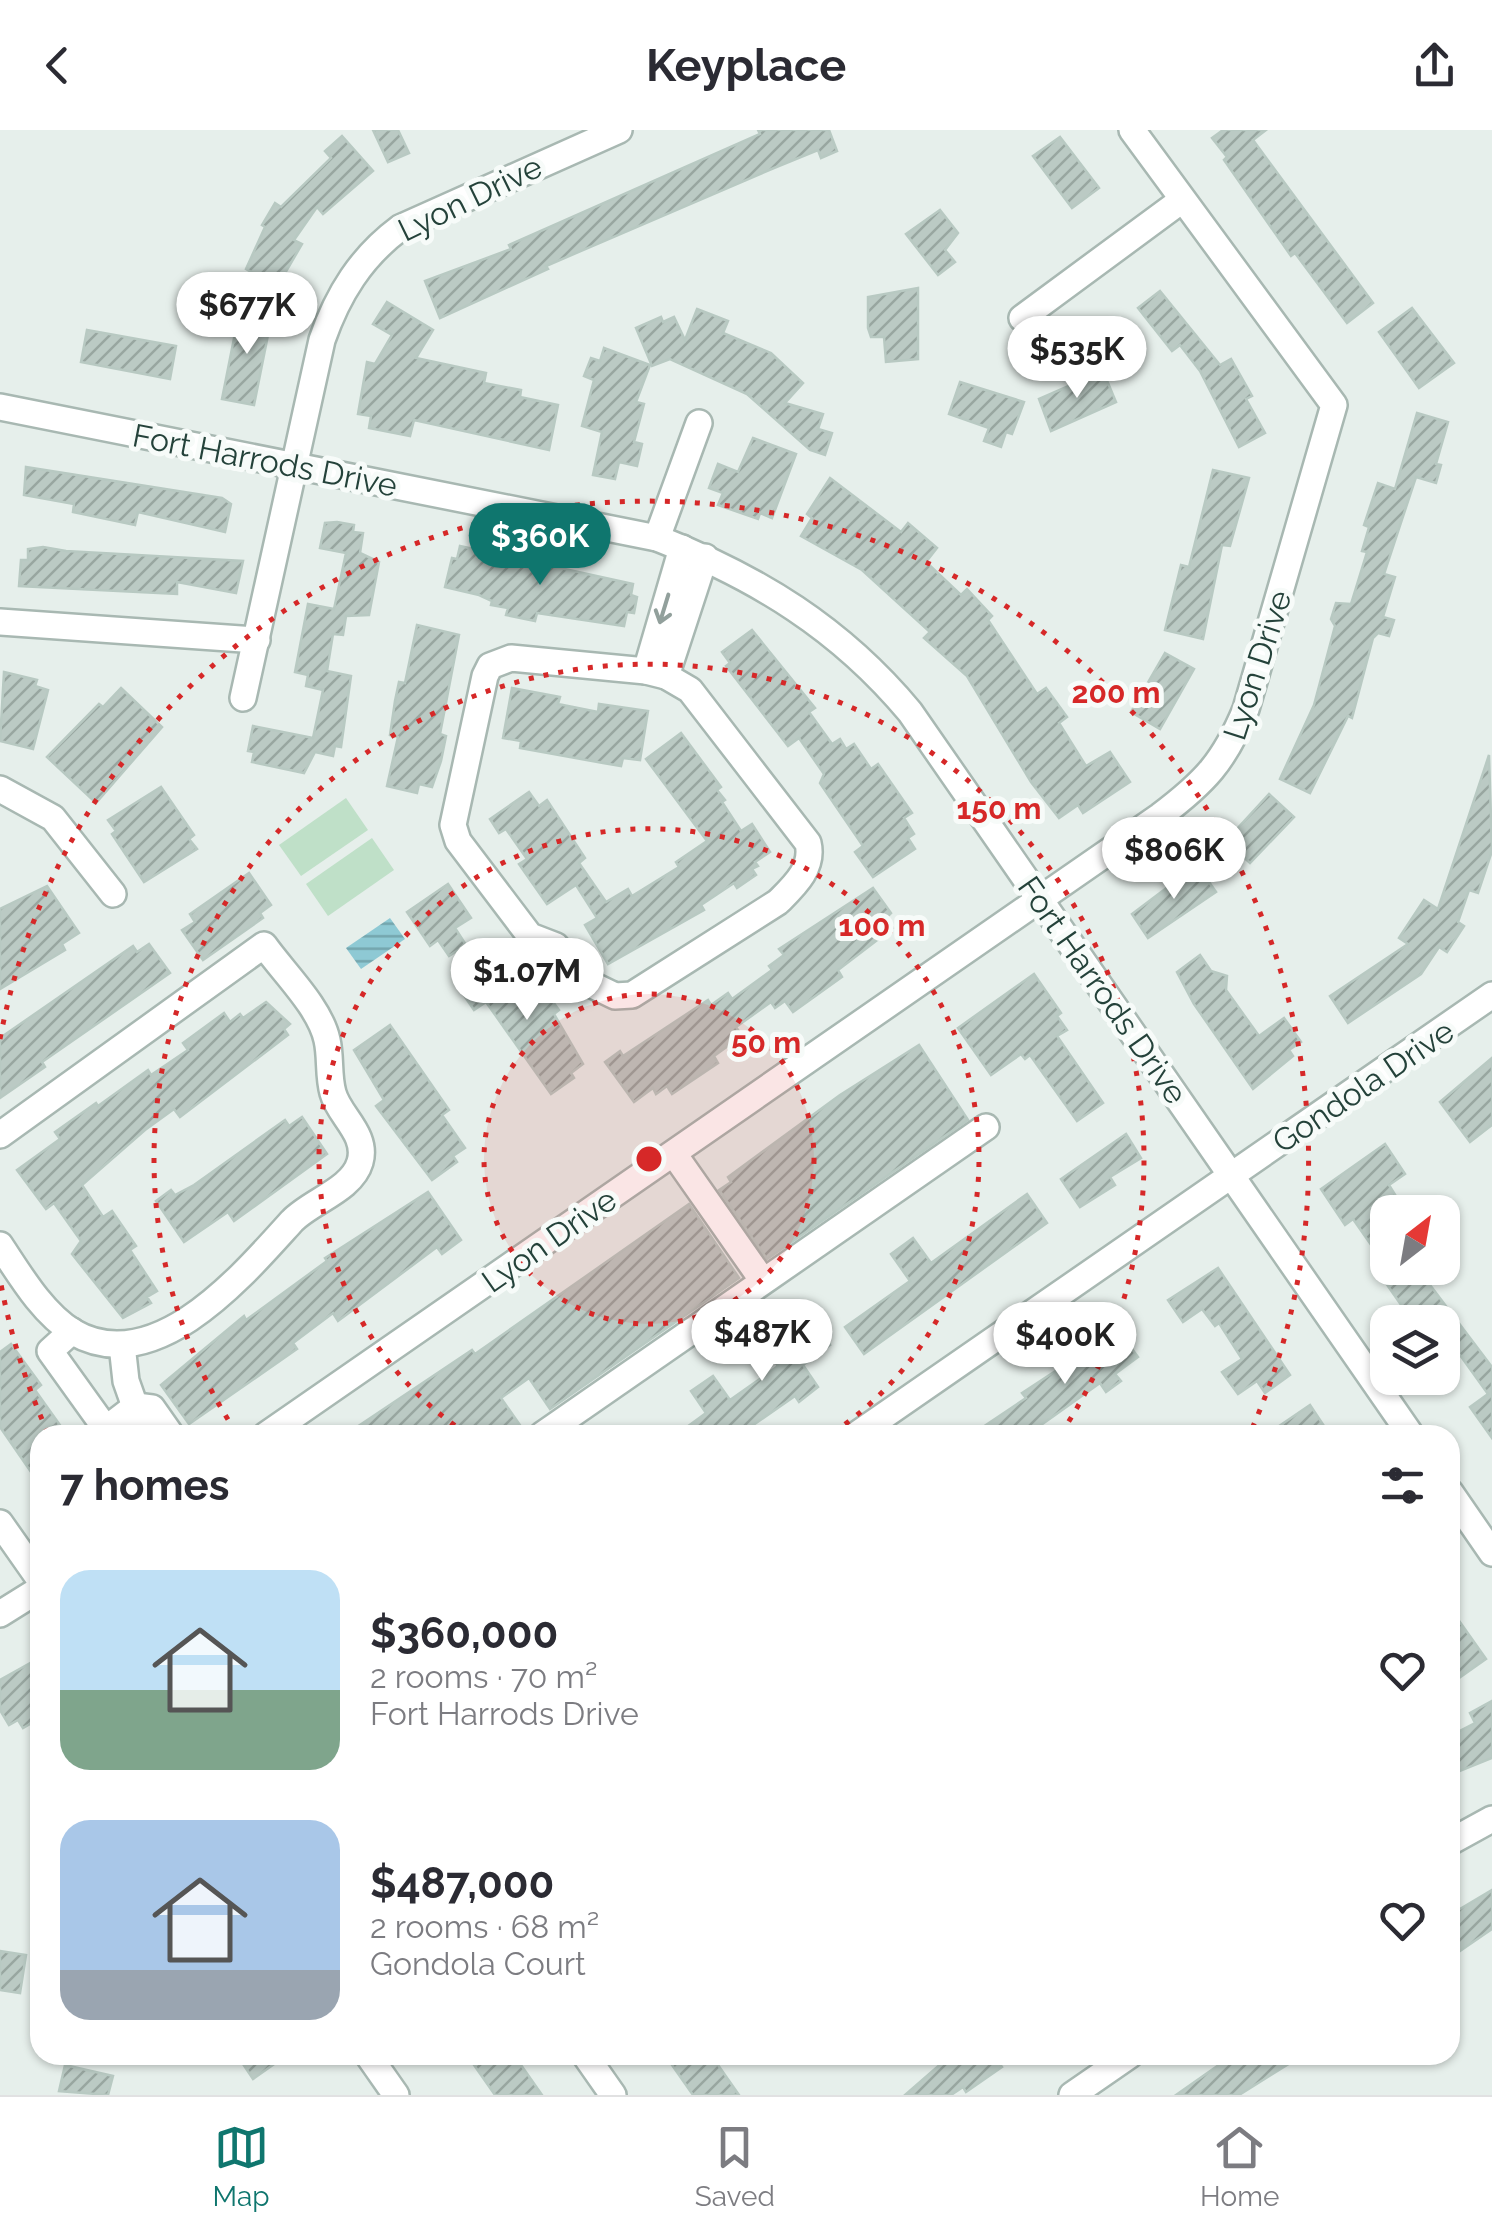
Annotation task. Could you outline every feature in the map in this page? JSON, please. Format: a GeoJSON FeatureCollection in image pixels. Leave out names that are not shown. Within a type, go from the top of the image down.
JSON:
{"type":"FeatureCollection","features":[{"type":"Feature","properties":{"kind":"street","name":"Lyon Drive"},"geometry":{"type":"LineString","coordinates":[[244,698],[322,340],[335,304],[373,248],[445,204],[619,130]]}},
{"type":"Feature","properties":{"kind":"street","name":"Lyon Drive"},"geometry":{"type":"LineString","coordinates":[[281,1425],[1193,792],[1228,753],[1246,709],[1334,405],[1132,130]]}},
{"type":"Feature","properties":{"kind":"street"},"geometry":{"type":"LineString","coordinates":[[1022,318],[1182,200]]}},
{"type":"Feature","properties":{"kind":"street","name":"Fort Harrods Drive"},"geometry":{"type":"LineString","coordinates":[[0,407],[658,538],[779,594],[878,674],[1040,899],[1403,1425]]}},
{"type":"Feature","properties":{"kind":"street"},"geometry":{"type":"LineString","coordinates":[[658,538],[699,422]]}},
{"type":"Feature","properties":{"kind":"street"},"geometry":{"type":"LineString","coordinates":[[656,673],[694,553]]}},
{"type":"Feature","properties":{"kind":"street"},"geometry":{"type":"LineString","coordinates":[[0,622],[257,640]]}},
{"type":"Feature","properties":{"kind":"street"},"geometry":{"type":"LineString","coordinates":[[511,658],[656,673],[704,702],[808,843],[811,854],[798,882],[778,902],[632,995],[615,996],[582,980],[556,946],[530,936],[458,841],[453,825],[484,676],[490,666],[511,658]]}},
{"type":"Feature","properties":{"kind":"street"},"geometry":{"type":"LineString","coordinates":[[0,788],[52,818],[112,894]]}},
{"type":"Feature","properties":{"kind":"street"},"geometry":{"type":"LineString","coordinates":[[0,1135],[264,946],[322,1026],[333,1096],[356,1132],[360,1162],[350,1179],[298,1215],[232,1287],[157,1338],[122,1345],[72,1331],[34,1294],[0,1245]]}},
{"type":"Feature","properties":{"kind":"street","name":"Gondola Drive"},"geometry":{"type":"LineString","coordinates":[[870,1425],[1492,995]]}},
{"type":"Feature","properties":{"kind":"street"},"geometry":{"type":"LineString","coordinates":[[556,1425],[986,1127]]}},
{"type":"Feature","properties":{"kind":"street"},"geometry":{"type":"LineString","coordinates":[[674,1154],[763,1281]]}},
{"type":"Feature","properties":{"kind":"street"},"geometry":{"type":"LineString","coordinates":[[72,1331],[50,1351],[103,1425]]}},
{"type":"Feature","properties":{"kind":"street"},"geometry":{"type":"LineString","coordinates":[[122,1345],[138,1425]]}},
{"type":"Feature","properties":{"kind":"street"},"geometry":{"type":"LineString","coordinates":[[111,1425],[136,1406],[152,1408],[163,1425]]}},
{"type":"Feature","properties":{"kind":"street"},"geometry":{"type":"LineString","coordinates":[[1460,1507],[1492,1553]]}},
{"type":"Feature","properties":{"kind":"street"},"geometry":{"type":"LineString","coordinates":[[0,1523],[30,1566]]}},
{"type":"Feature","properties":{"kind":"street"},"geometry":{"type":"LineString","coordinates":[[0,1614],[30,1595]]}},
{"type":"Feature","properties":{"kind":"street"},"geometry":{"type":"LineString","coordinates":[[1460,1836],[1492,1818]]}},
{"type":"Feature","properties":{"kind":"street"},"geometry":{"type":"LineString","coordinates":[[375,2065],[396,2095]]}},
{"type":"Feature","properties":{"kind":"street"},"geometry":{"type":"LineString","coordinates":[[592,2065],[613,2095]]}},
{"type":"Feature","properties":{"kind":"street"},"geometry":{"type":"LineString","coordinates":[[1072,2095],[1116,2065]]}},
{"type":"Feature","properties":{"kind":"green space"},"geometry":{"type":"Polygon","coordinates":[[[346,798],[368,830],[301,876],[279,845],[346,798]]]}},
{"type":"Feature","properties":{"kind":"green space"},"geometry":{"type":"Polygon","coordinates":[[[372,838],[394,870],[328,916],[306,884],[372,838]]]}},
{"type":"Feature","properties":{"kind":"water"},"geometry":{"type":"Polygon","coordinates":[[[390,918],[405,939],[361,969],[346,948],[390,918]]]}},
{"type":"Feature","properties":{"kind":"building"},"geometry":{"type":"Polygon","coordinates":[[[373,130],[398,130],[409,153],[388,162],[373,130]]]}},
{"type":"Feature","properties":{"kind":"building"},"geometry":{"type":"Polygon","coordinates":[[[758,130],[829,130],[837,151],[821,158],[818,150],[774,168],[546,266],[548,269],[440,318],[425,281],[511,249],[509,245],[760,134],[758,130]]]}},
{"type":"Feature","properties":{"kind":"building"},"geometry":{"type":"Polygon","coordinates":[[[1223,130],[1266,130],[1253,140],[1373,303],[1347,323],[1295,253],[1291,256],[1224,160],[1227,157],[1212,138],[1223,130]]]}},
{"type":"Feature","properties":{"kind":"building"},"geometry":{"type":"Polygon","coordinates":[[[342,136],[373,171],[323,214],[317,207],[294,240],[302,244],[277,287],[246,269],[265,227],[262,225],[275,203],[281,207],[331,158],[325,151],[342,136]]]}},
{"type":"Feature","properties":{"kind":"building"},"geometry":{"type":"Polygon","coordinates":[[[1060,137],[1099,188],[1072,208],[1033,156],[1060,137]]]}},
{"type":"Feature","properties":{"kind":"building"},"geometry":{"type":"Polygon","coordinates":[[[940,210],[958,233],[945,250],[955,262],[938,275],[906,234],[940,210]]]}},
{"type":"Feature","properties":{"kind":"building"},"geometry":{"type":"Polygon","coordinates":[[[918,288],[918,359],[886,362],[884,337],[871,337],[868,328],[868,297],[918,288]]]}},
{"type":"Feature","properties":{"kind":"building"},"geometry":{"type":"Polygon","coordinates":[[[1160,291],[1220,365],[1231,359],[1252,396],[1246,399],[1265,433],[1239,447],[1200,371],[1180,345],[1172,351],[1138,308],[1160,291]]]}},
{"type":"Feature","properties":{"kind":"building"},"geometry":{"type":"Polygon","coordinates":[[[387,302],[433,330],[416,358],[486,373],[484,383],[521,390],[520,397],[558,405],[549,450],[414,420],[410,436],[369,428],[371,416],[358,414],[367,362],[375,364],[392,335],[373,324],[387,302]]]}},
{"type":"Feature","properties":{"kind":"building"},"geometry":{"type":"Polygon","coordinates":[[[240,308],[272,315],[254,405],[222,399],[240,308]]]}},
{"type":"Feature","properties":{"kind":"building"},"geometry":{"type":"Polygon","coordinates":[[[1412,308],[1454,363],[1419,388],[1379,332],[1412,308]]]}},
{"type":"Feature","properties":{"kind":"building"},"geometry":{"type":"Polygon","coordinates":[[[697,309],[728,321],[723,333],[771,353],[803,383],[785,403],[823,414],[818,429],[832,433],[825,455],[810,450],[747,394],[670,359],[652,366],[636,328],[661,317],[663,322],[674,317],[685,340],[697,309]]]}},
{"type":"Feature","properties":{"kind":"building"},"geometry":{"type":"Polygon","coordinates":[[[87,330],[176,346],[170,379],[81,362],[87,330]]]}},
{"type":"Feature","properties":{"kind":"building"},"geometry":{"type":"Polygon","coordinates":[[[604,348],[650,365],[636,402],[644,404],[634,442],[642,444],[637,466],[619,462],[615,479],[593,475],[602,432],[582,426],[594,380],[584,376],[591,358],[600,361],[604,348]]]}},
{"type":"Feature","properties":{"kind":"building"},"geometry":{"type":"Polygon","coordinates":[[[1103,371],[1116,402],[1051,431],[1039,399],[1103,371]]]}},
{"type":"Feature","properties":{"kind":"building"},"geometry":{"type":"Polygon","coordinates":[[[960,382],[1024,402],[1012,434],[1006,432],[1001,447],[984,441],[989,428],[949,414],[960,382]]]}},
{"type":"Feature","properties":{"kind":"building"},"geometry":{"type":"Polygon","coordinates":[[[1417,413],[1448,422],[1436,464],[1441,465],[1436,483],[1416,477],[1384,574],[1395,577],[1383,617],[1394,620],[1389,636],[1378,633],[1373,638],[1352,718],[1348,716],[1310,793],[1280,779],[1314,705],[1335,626],[1331,619],[1336,603],[1351,604],[1367,552],[1362,551],[1369,527],[1364,525],[1378,483],[1395,489],[1417,413]]]}},
{"type":"Feature","properties":{"kind":"building"},"geometry":{"type":"Polygon","coordinates":[[[753,438],[796,454],[772,518],[760,513],[758,519],[718,505],[723,493],[709,488],[718,464],[738,472],[753,438]]]}},
{"type":"Feature","properties":{"kind":"building"},"geometry":{"type":"Polygon","coordinates":[[[26,467],[222,498],[231,504],[225,532],[138,512],[135,525],[73,512],[74,504],[24,495],[26,467]]]}},
{"type":"Feature","properties":{"kind":"building"},"geometry":{"type":"Polygon","coordinates":[[[1213,470],[1249,478],[1230,546],[1222,545],[1203,639],[1165,630],[1181,565],[1189,567],[1213,470]]]}},
{"type":"Feature","properties":{"kind":"building"},"geometry":{"type":"Polygon","coordinates":[[[830,478],[901,532],[908,523],[937,548],[926,562],[961,595],[967,589],[992,616],[988,620],[1037,694],[1046,688],[1067,717],[1059,723],[1086,766],[1110,752],[1130,782],[1083,813],[1078,805],[1059,818],[1031,782],[967,676],[924,638],[930,632],[862,570],[801,536],[812,518],[807,514],[830,478]]]}},
{"type":"Feature","properties":{"kind":"building"},"geometry":{"type":"Polygon","coordinates":[[[325,523],[354,525],[353,532],[363,533],[360,553],[379,562],[369,615],[346,616],[343,635],[333,634],[327,671],[351,676],[341,747],[335,746],[333,756],[315,752],[304,773],[252,762],[254,752],[248,751],[253,726],[313,738],[323,690],[306,686],[308,675],[295,672],[308,604],[334,609],[346,553],[320,548],[325,523]]]}},
{"type":"Feature","properties":{"kind":"building"},"geometry":{"type":"Polygon","coordinates":[[[460,546],[633,584],[631,595],[637,597],[634,613],[627,612],[624,626],[537,613],[535,621],[506,615],[508,608],[491,605],[492,601],[479,595],[445,587],[452,558],[457,559],[460,546]]]}},
{"type":"Feature","properties":{"kind":"building"},"geometry":{"type":"Polygon","coordinates":[[[28,549],[243,561],[236,593],[177,582],[177,594],[19,586],[21,560],[28,560],[28,549]]]}},
{"type":"Feature","properties":{"kind":"building"},"geometry":{"type":"Polygon","coordinates":[[[417,625],[459,635],[440,734],[446,736],[441,761],[432,787],[419,784],[417,793],[387,786],[398,737],[390,735],[395,701],[399,682],[405,683],[417,625]]]}},
{"type":"Feature","properties":{"kind":"building"},"geometry":{"type":"Polygon","coordinates":[[[752,630],[815,708],[809,712],[832,744],[840,739],[846,749],[854,744],[871,769],[878,764],[912,813],[904,818],[914,834],[908,838],[915,849],[873,877],[855,852],[863,846],[820,783],[824,774],[799,738],[788,746],[726,666],[730,663],[722,652],[752,630]]]}},
{"type":"Feature","properties":{"kind":"building"},"geometry":{"type":"Polygon","coordinates":[[[1165,653],[1194,669],[1160,729],[1131,712],[1165,653]]]}},
{"type":"Feature","properties":{"kind":"building"},"geometry":{"type":"Polygon","coordinates":[[[4,672],[37,680],[35,686],[48,690],[33,749],[0,741],[4,672]]]}},
{"type":"Feature","properties":{"kind":"building"},"geometry":{"type":"Polygon","coordinates":[[[121,688],[162,727],[96,803],[47,757],[99,704],[103,707],[121,688]]]}},
{"type":"Feature","properties":{"kind":"building"},"geometry":{"type":"Polygon","coordinates":[[[512,688],[560,697],[558,704],[598,712],[599,704],[648,711],[640,760],[623,758],[621,766],[520,748],[521,741],[503,738],[512,688]]]}},
{"type":"Feature","properties":{"kind":"building"},"geometry":{"type":"Polygon","coordinates":[[[681,733],[721,787],[717,790],[725,800],[722,802],[741,831],[752,824],[770,852],[755,862],[758,866],[752,869],[756,875],[737,888],[734,883],[701,905],[704,910],[608,964],[585,925],[597,918],[576,885],[547,904],[519,864],[527,859],[506,829],[499,833],[490,819],[529,792],[539,806],[547,800],[585,858],[579,863],[606,902],[628,889],[632,896],[679,867],[676,862],[707,841],[646,759],[681,733]]]}},
{"type":"Feature","properties":{"kind":"building"},"geometry":{"type":"Polygon","coordinates":[[[1489,755],[1492,851],[1478,893],[1469,890],[1458,922],[1464,926],[1447,952],[1439,947],[1421,974],[1348,1023],[1330,996],[1408,944],[1399,938],[1424,900],[1438,909],[1489,755]]]}},
{"type":"Feature","properties":{"kind":"building"},"geometry":{"type":"Polygon","coordinates":[[[161,787],[194,835],[189,839],[197,849],[144,882],[112,834],[116,831],[108,820],[161,787]]]}},
{"type":"Feature","properties":{"kind":"building"},"geometry":{"type":"Polygon","coordinates":[[[1269,794],[1294,817],[1250,863],[1226,841],[1269,794]]]}},
{"type":"Feature","properties":{"kind":"building"},"geometry":{"type":"Polygon","coordinates":[[[1197,865],[1216,892],[1148,938],[1132,914],[1197,865]]]}},
{"type":"Feature","properties":{"kind":"building"},"geometry":{"type":"Polygon","coordinates":[[[249,873],[271,905],[260,913],[263,918],[203,960],[182,930],[195,922],[190,914],[249,873]]]}},
{"type":"Feature","properties":{"kind":"building"},"geometry":{"type":"Polygon","coordinates":[[[448,884],[471,918],[455,928],[466,945],[449,956],[438,940],[430,946],[407,912],[448,884]]]}},
{"type":"Feature","properties":{"kind":"building"},"geometry":{"type":"Polygon","coordinates":[[[47,886],[79,933],[62,944],[65,950],[0,989],[0,909],[47,886]]]}},
{"type":"Feature","properties":{"kind":"building"},"geometry":{"type":"Polygon","coordinates":[[[873,888],[891,913],[886,918],[893,928],[838,970],[842,977],[793,1012],[785,1001],[775,1008],[771,1002],[736,1027],[742,1036],[714,1056],[718,1063],[672,1094],[667,1086],[656,1094],[653,1088],[634,1102],[605,1062],[620,1051],[623,1056],[708,1000],[711,1005],[728,993],[732,999],[772,970],[769,966],[784,955],[779,949],[873,888]]]}},
{"type":"Feature","properties":{"kind":"building"},"geometry":{"type":"Polygon","coordinates":[[[149,944],[170,973],[42,1062],[45,1067],[0,1098],[0,1038],[133,946],[137,952],[149,944]]]}},
{"type":"Feature","properties":{"kind":"building"},"geometry":{"type":"Polygon","coordinates":[[[490,954],[514,982],[521,978],[532,993],[545,991],[559,1010],[554,1014],[583,1064],[571,1073],[574,1078],[551,1094],[486,1002],[474,1010],[461,991],[483,975],[476,964],[490,954]]]}},
{"type":"Feature","properties":{"kind":"building"},"geometry":{"type":"Polygon","coordinates":[[[1200,955],[1211,971],[1227,976],[1226,990],[1259,1036],[1284,1018],[1301,1042],[1289,1050],[1293,1056],[1253,1089],[1194,1004],[1177,972],[1200,955]]]}},
{"type":"Feature","properties":{"kind":"building"},"geometry":{"type":"Polygon","coordinates":[[[1034,974],[1061,1013],[1057,1016],[1067,1030],[1057,1036],[1103,1103],[1077,1121],[1030,1055],[1025,1059],[1021,1054],[991,1075],[958,1028],[1034,974]]]}},
{"type":"Feature","properties":{"kind":"building"},"geometry":{"type":"Polygon","coordinates":[[[266,1002],[290,1024],[284,1029],[288,1035],[180,1117],[174,1109],[145,1130],[82,1185],[103,1217],[112,1211],[136,1246],[130,1250],[157,1291],[147,1297],[151,1303],[123,1318],[72,1254],[81,1241],[54,1203],[46,1209],[17,1170],[60,1139],[55,1132],[96,1103],[98,1106],[148,1070],[151,1075],[188,1050],[183,1043],[224,1013],[230,1022],[266,1002]]]}},
{"type":"Feature","properties":{"kind":"building"},"geometry":{"type":"Polygon","coordinates":[[[390,1025],[449,1110],[442,1115],[465,1148],[453,1156],[457,1162],[432,1180],[376,1106],[384,1100],[354,1050],[390,1025]]]}},
{"type":"Feature","properties":{"kind":"building"},"geometry":{"type":"Polygon","coordinates":[[[919,1045],[968,1120],[767,1259],[719,1190],[731,1182],[728,1177],[840,1095],[919,1045]]]}},
{"type":"Feature","properties":{"kind":"building"},"geometry":{"type":"Polygon","coordinates":[[[1492,1058],[1492,1125],[1470,1142],[1440,1102],[1492,1058]]]}},
{"type":"Feature","properties":{"kind":"building"},"geometry":{"type":"Polygon","coordinates":[[[302,1117],[327,1154],[234,1221],[228,1212],[184,1242],[156,1201],[171,1190],[175,1195],[194,1185],[285,1120],[289,1126],[302,1117]]]}},
{"type":"Feature","properties":{"kind":"building"},"geometry":{"type":"Polygon","coordinates":[[[1126,1134],[1141,1158],[1110,1177],[1115,1185],[1080,1207],[1061,1179],[1126,1134]]]}},
{"type":"Feature","properties":{"kind":"building"},"geometry":{"type":"Polygon","coordinates":[[[1385,1144],[1405,1174],[1389,1185],[1395,1195],[1370,1195],[1370,1243],[1353,1219],[1345,1225],[1321,1189],[1385,1144]]]}},
{"type":"Feature","properties":{"kind":"building"},"geometry":{"type":"Polygon","coordinates":[[[428,1192],[461,1240],[442,1254],[437,1247],[338,1321],[333,1313],[293,1343],[297,1349],[189,1424],[161,1385],[244,1316],[246,1320],[327,1261],[325,1258],[428,1192]]]}},
{"type":"Feature","properties":{"kind":"building"},"geometry":{"type":"Polygon","coordinates":[[[1027,1194],[1047,1223],[864,1354],[845,1327],[910,1281],[891,1254],[913,1238],[931,1263],[1027,1194]]]}},
{"type":"Feature","properties":{"kind":"building"},"geometry":{"type":"Polygon","coordinates":[[[689,1204],[739,1278],[550,1409],[529,1378],[501,1398],[520,1425],[360,1425],[472,1350],[475,1354],[689,1204]]]}},
{"type":"Feature","properties":{"kind":"building"},"geometry":{"type":"Polygon","coordinates":[[[1218,1268],[1290,1375],[1265,1393],[1257,1381],[1238,1394],[1222,1372],[1242,1359],[1219,1323],[1215,1326],[1202,1309],[1183,1322],[1168,1300],[1218,1268]]]}},
{"type":"Feature","properties":{"kind":"building"},"geometry":{"type":"Polygon","coordinates":[[[1387,1285],[1430,1285],[1445,1305],[1401,1305],[1387,1285]]]}},
{"type":"Feature","properties":{"kind":"building"},"geometry":{"type":"Polygon","coordinates":[[[807,1313],[830,1345],[803,1365],[818,1387],[799,1402],[795,1396],[753,1425],[690,1425],[706,1413],[691,1391],[713,1376],[730,1400],[778,1366],[763,1345],[807,1313]]]}},
{"type":"Feature","properties":{"kind":"building"},"geometry":{"type":"Polygon","coordinates":[[[1460,1325],[1492,1367],[1492,1438],[1470,1407],[1488,1394],[1460,1355],[1460,1325]]]}},
{"type":"Feature","properties":{"kind":"building"},"geometry":{"type":"Polygon","coordinates":[[[1118,1330],[1138,1357],[1115,1374],[1121,1381],[1106,1392],[1100,1383],[1041,1425],[986,1425],[1026,1398],[1022,1393],[1118,1330]]]}},
{"type":"Feature","properties":{"kind":"building"},"geometry":{"type":"Polygon","coordinates":[[[11,1344],[41,1385],[35,1390],[60,1425],[30,1425],[30,1470],[0,1427],[0,1352],[11,1344]]]}},
{"type":"Feature","properties":{"kind":"building"},"geometry":{"type":"Polygon","coordinates":[[[1310,1405],[1323,1425],[1281,1425],[1310,1405]]]}},
{"type":"Feature","properties":{"kind":"building"},"geometry":{"type":"Polygon","coordinates":[[[1460,1622],[1486,1659],[1460,1677],[1460,1622]]]}},
{"type":"Feature","properties":{"kind":"building"},"geometry":{"type":"Polygon","coordinates":[[[30,1663],[30,1724],[23,1728],[18,1720],[9,1725],[0,1710],[0,1680],[30,1663]]]}},
{"type":"Feature","properties":{"kind":"building"},"geometry":{"type":"Polygon","coordinates":[[[1492,1701],[1492,1758],[1460,1771],[1460,1731],[1475,1723],[1470,1713],[1492,1701]]]}},
{"type":"Feature","properties":{"kind":"building"},"geometry":{"type":"Polygon","coordinates":[[[1492,1890],[1492,1929],[1460,1951],[1460,1909],[1492,1890]]]}},
{"type":"Feature","properties":{"kind":"building"},"geometry":{"type":"Polygon","coordinates":[[[0,1951],[26,1955],[20,1993],[0,1990],[0,1951]]]}},
{"type":"Feature","properties":{"kind":"building"},"geometry":{"type":"Polygon","coordinates":[[[65,2065],[113,2076],[108,2095],[59,2091],[65,2065]]]}},
{"type":"Feature","properties":{"kind":"building"},"geometry":{"type":"Polygon","coordinates":[[[244,2065],[273,2065],[253,2079],[244,2065]]]}},
{"type":"Feature","properties":{"kind":"building"},"geometry":{"type":"Polygon","coordinates":[[[474,2065],[521,2065],[542,2095],[495,2095],[474,2065]]]}},
{"type":"Feature","properties":{"kind":"building"},"geometry":{"type":"Polygon","coordinates":[[[672,2065],[718,2065],[739,2095],[693,2095],[672,2065]]]}},
{"type":"Feature","properties":{"kind":"building"},"geometry":{"type":"Polygon","coordinates":[[[940,2065],[1002,2067],[966,2092],[963,2087],[951,2095],[905,2095],[940,2065]]]}},
{"type":"Feature","properties":{"kind":"building"},"geometry":{"type":"Polygon","coordinates":[[[1219,2065],[1287,2065],[1239,2095],[1176,2095],[1219,2065]]]}}]}
